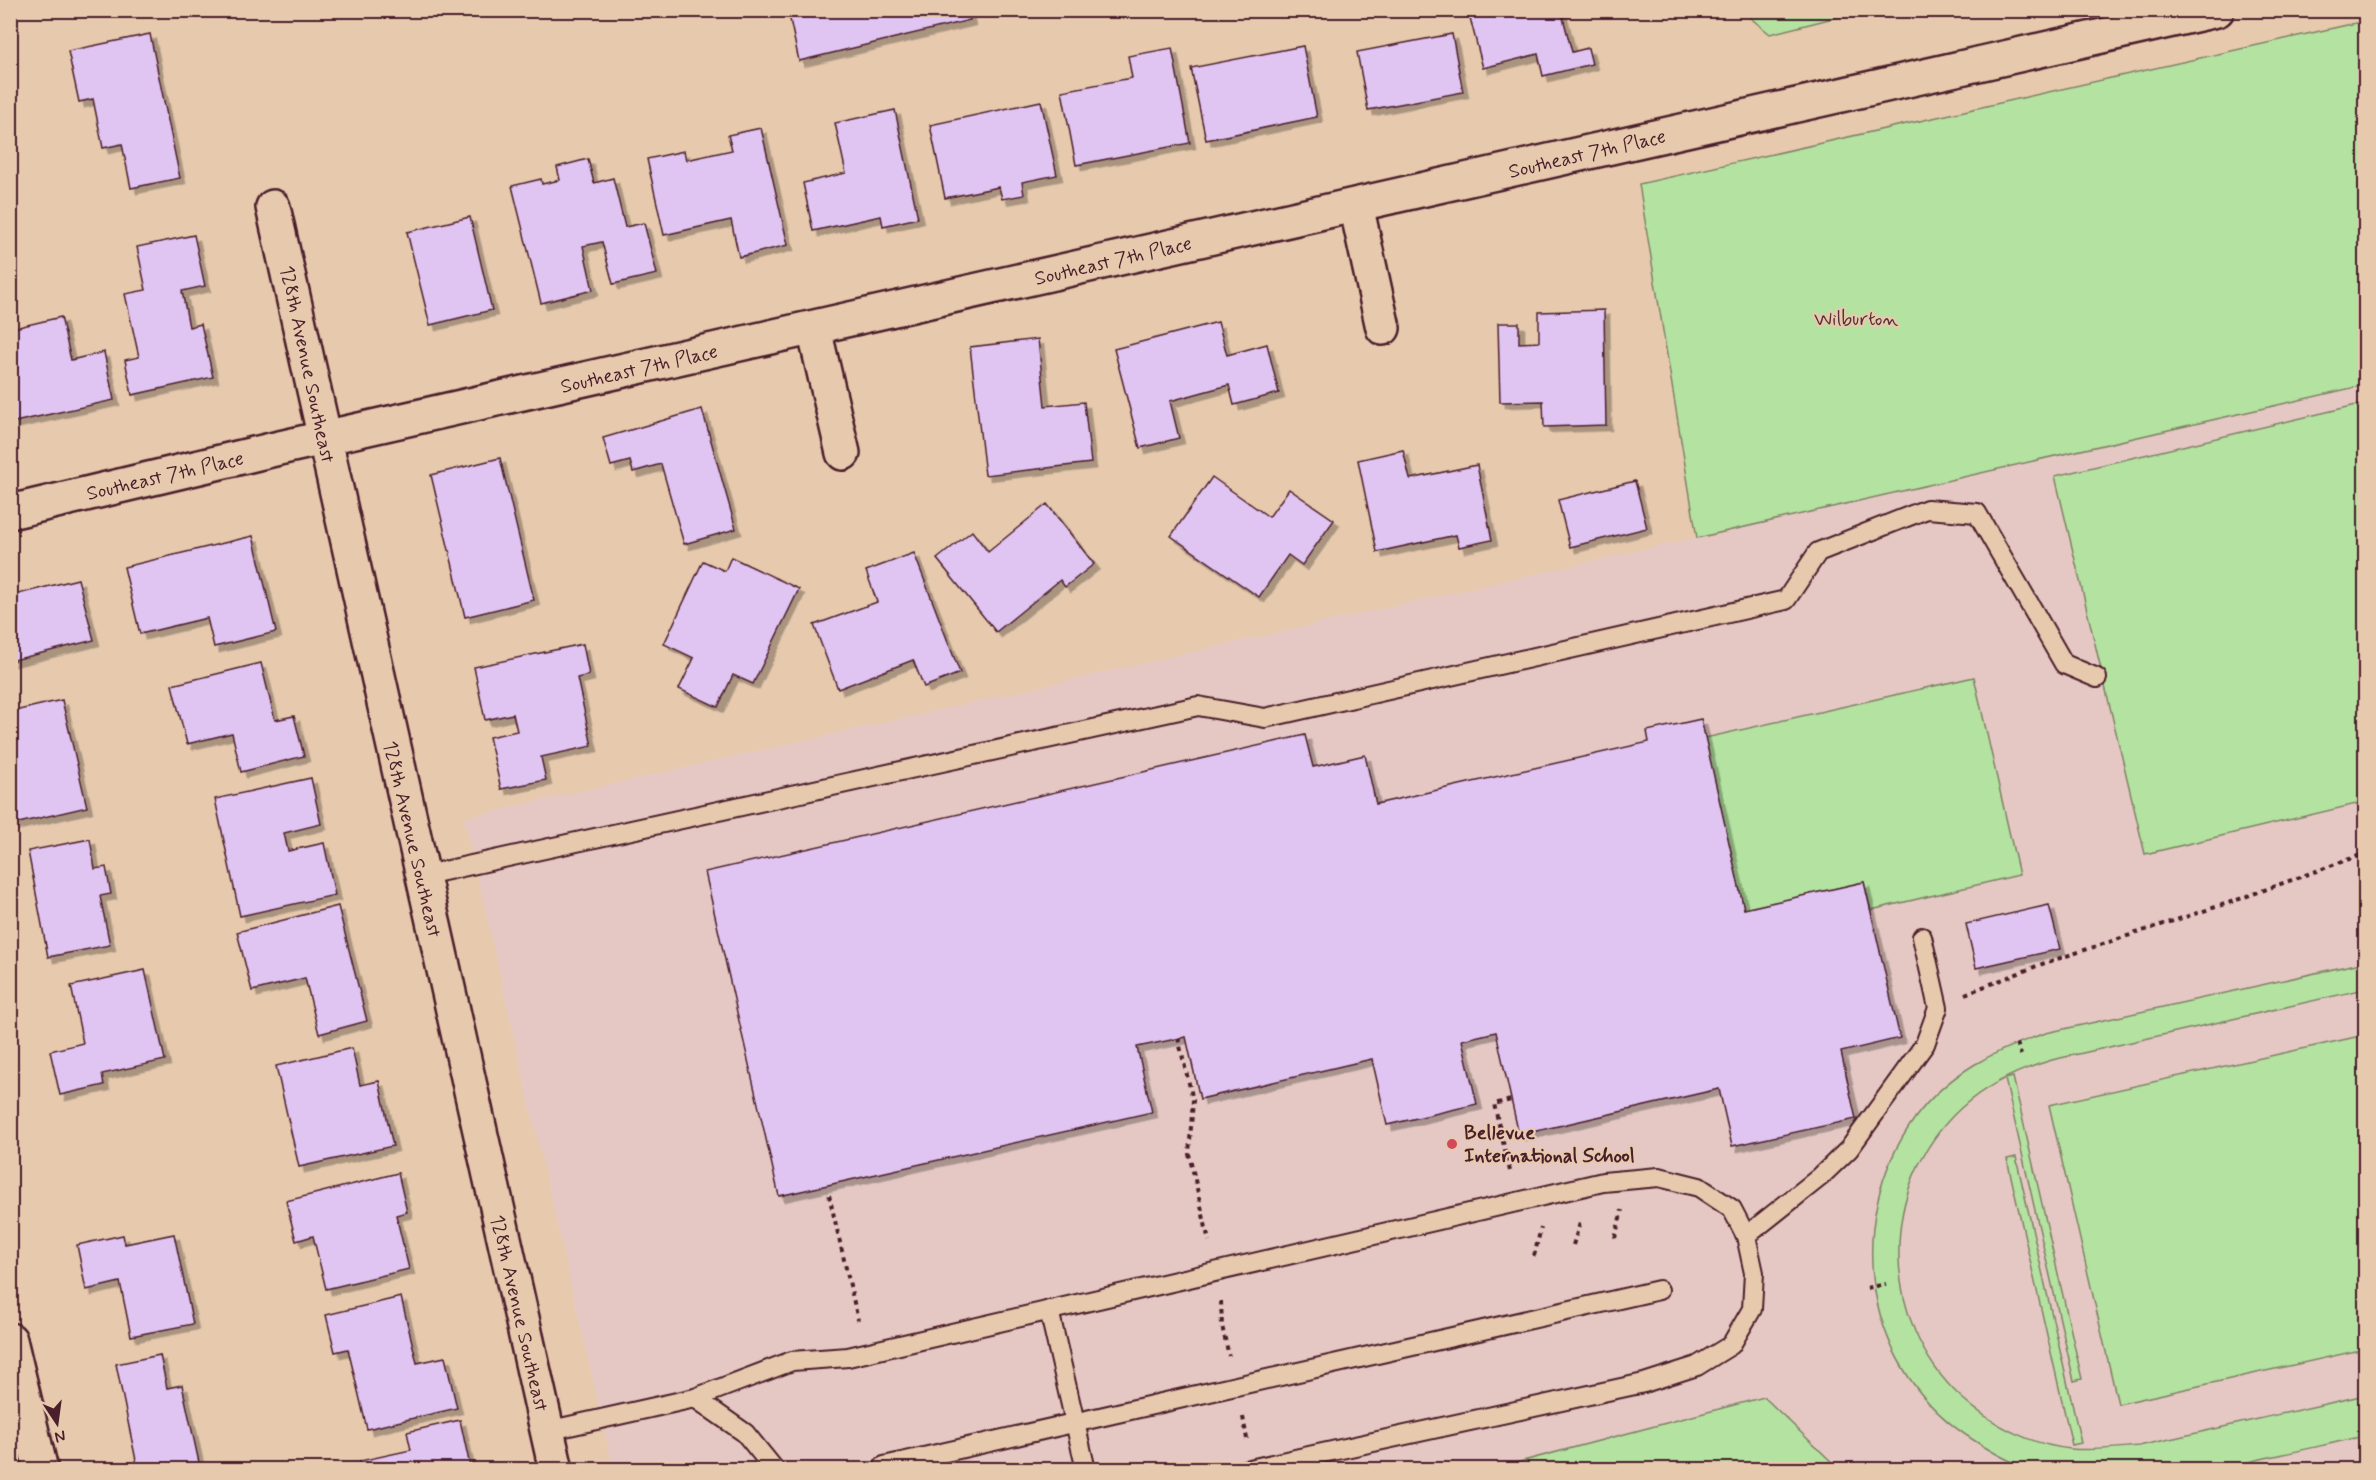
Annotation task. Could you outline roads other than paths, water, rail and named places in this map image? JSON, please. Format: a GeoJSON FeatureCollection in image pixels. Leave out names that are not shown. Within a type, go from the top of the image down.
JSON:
{"type":"FeatureCollection","features":[{"type":"Feature","properties":{"kind":"street","name":"Southeast 7th Place"},"geometry":{"type":"LineString","coordinates":[[10,512],[324,438],[2217,10]]}},
{"type":"Feature","properties":{"kind":"street"},"geometry":{"type":"LineString","coordinates":[[1356,205],[1383,328]]}},
{"type":"Feature","properties":{"kind":"street","name":"128th Avenue Southeast"},"geometry":{"type":"LineString","coordinates":[[273,207],[421,876],[556,1470]]}},
{"type":"Feature","properties":{"kind":"street"},"geometry":{"type":"LineString","coordinates":[[814,329],[843,453]]}},
{"type":"Feature","properties":{"kind":"street"},"geometry":{"type":"LineString","coordinates":[[10,1340],[41,1470]]}},
{"type":"Feature","properties":{"kind":"lane"},"geometry":{"type":"LineString","coordinates":[[421,876],[1198,706],[1265,718],[1786,600],[1818,552],[1927,509],[1977,513],[2064,664],[2097,678]]}},
{"type":"Feature","properties":{"kind":"lane"},"geometry":{"type":"LineString","coordinates":[[1746,1236],[1820,1177],[1849,1149],[1925,1044],[1938,1008],[1922,937]]}},
{"type":"Feature","properties":{"kind":"lane"},"geometry":{"type":"LineString","coordinates":[[547,1431],[695,1398],[792,1361],[848,1357],[1615,1181],[1659,1177],[1699,1187],[1732,1209],[1746,1236],[1754,1273],[1752,1309],[1731,1345],[1697,1366],[1644,1383],[1245,1470]]}},
{"type":"Feature","properties":{"kind":"lane"},"geometry":{"type":"LineString","coordinates":[[884,1466],[1659,1290]]}},
{"type":"Feature","properties":{"kind":"lane"},"geometry":{"type":"LineString","coordinates":[[1049,1310],[1086,1470]]}},
{"type":"Feature","properties":{"kind":"lane"},"geometry":{"type":"LineString","coordinates":[[695,1398],[745,1433],[775,1470]]}},
{"type":"Feature","properties":{"kind":"place","name":"Bellevue International School"},"geometry":{"type":"Point","coordinates":[1452,1144]}},
{"type":"Feature","properties":{"kind":"park label","name":"Wilburton"},"geometry":{"type":"Point","coordinates":[1856,318]}}]}
